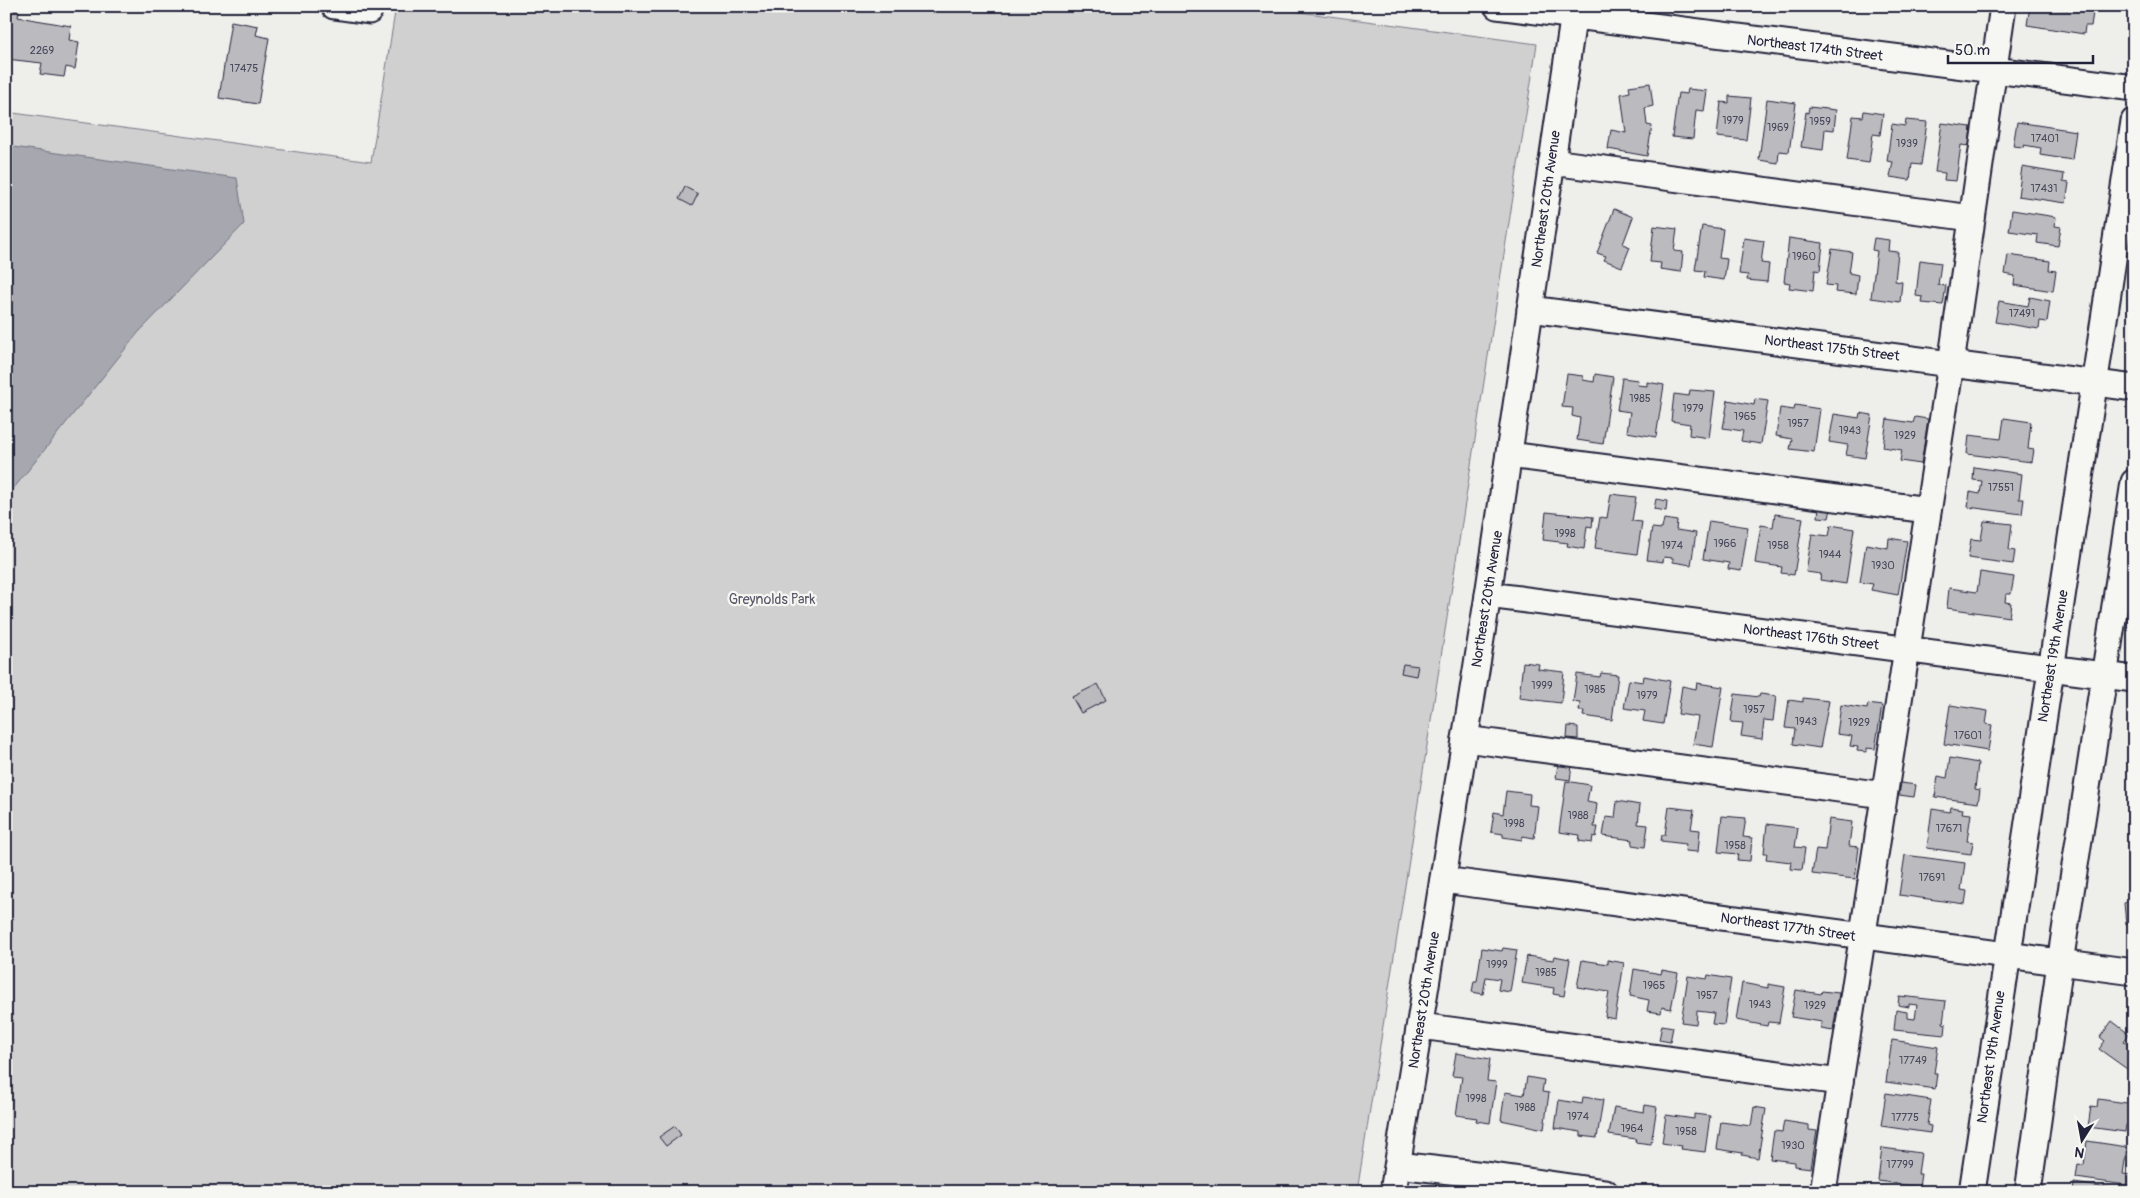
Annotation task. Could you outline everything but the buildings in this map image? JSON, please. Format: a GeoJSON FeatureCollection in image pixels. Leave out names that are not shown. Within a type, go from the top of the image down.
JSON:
{"type":"FeatureCollection","features":[{"type":"Feature","properties":{"kind":"street"},"geometry":{"type":"LineString","coordinates":[[334,6],[369,9]]}},
{"type":"Feature","properties":{"kind":"street","name":"Northeast 174th Street"},"geometry":{"type":"LineString","coordinates":[[1497,6],[1574,11],[2134,88]]}},
{"type":"Feature","properties":{"kind":"street"},"geometry":{"type":"LineString","coordinates":[[1823,1192],[1951,364],[2003,6]]}},
{"type":"Feature","properties":{"kind":"street","name":"Northeast 20th Avenue"},"geometry":{"type":"LineString","coordinates":[[1393,1192],[1488,595],[1574,11]]}},
{"type":"Feature","properties":{"kind":"street","name":"Northeast 19th Avenue"},"geometry":{"type":"LineString","coordinates":[[1972,1192],[2006,956],[2134,121]]}},
{"type":"Feature","properties":{"kind":"street"},"geometry":{"type":"LineString","coordinates":[[1552,162],[1972,218]]}},
{"type":"Feature","properties":{"kind":"street","name":"Northeast 175th Street"},"geometry":{"type":"LineString","coordinates":[[1530,309],[2134,388]]}},
{"type":"Feature","properties":{"kind":"street"},"geometry":{"type":"LineString","coordinates":[[1509,454],[1928,510]]}},
{"type":"Feature","properties":{"kind":"street"},"geometry":{"type":"LineString","coordinates":[[2028,1192],[2060,963],[2134,482]]}},
{"type":"Feature","properties":{"kind":"street","name":"Northeast 176th Street"},"geometry":{"type":"LineString","coordinates":[[1488,595],[2134,679]]}},
{"type":"Feature","properties":{"kind":"street"},"geometry":{"type":"LineString","coordinates":[[1465,739],[1884,795]]}},
{"type":"Feature","properties":{"kind":"street","name":"Northeast 177th Street"},"geometry":{"type":"LineString","coordinates":[[1443,880],[2134,972]]}},
{"type":"Feature","properties":{"kind":"street"},"geometry":{"type":"LineString","coordinates":[[1420,1026],[1840,1082]]}},
{"type":"Feature","properties":{"kind":"street"},"geometry":{"type":"LineString","coordinates":[[1398,1165],[1606,1192]]}},
{"type":"Feature","properties":{"kind":"green space","name":"Greynolds Park"},"geometry":{"type":"Polygon","coordinates":[[[396,6],[1255,6],[1537,44],[1357,1192],[6,1192],[6,112],[371,162],[396,6]]]}},
{"type":"Feature","properties":{"kind":"shaded area"},"geometry":{"type":"Polygon","coordinates":[[[6,146],[237,178],[244,224],[138,333],[6,498],[6,146]]]}}]}
